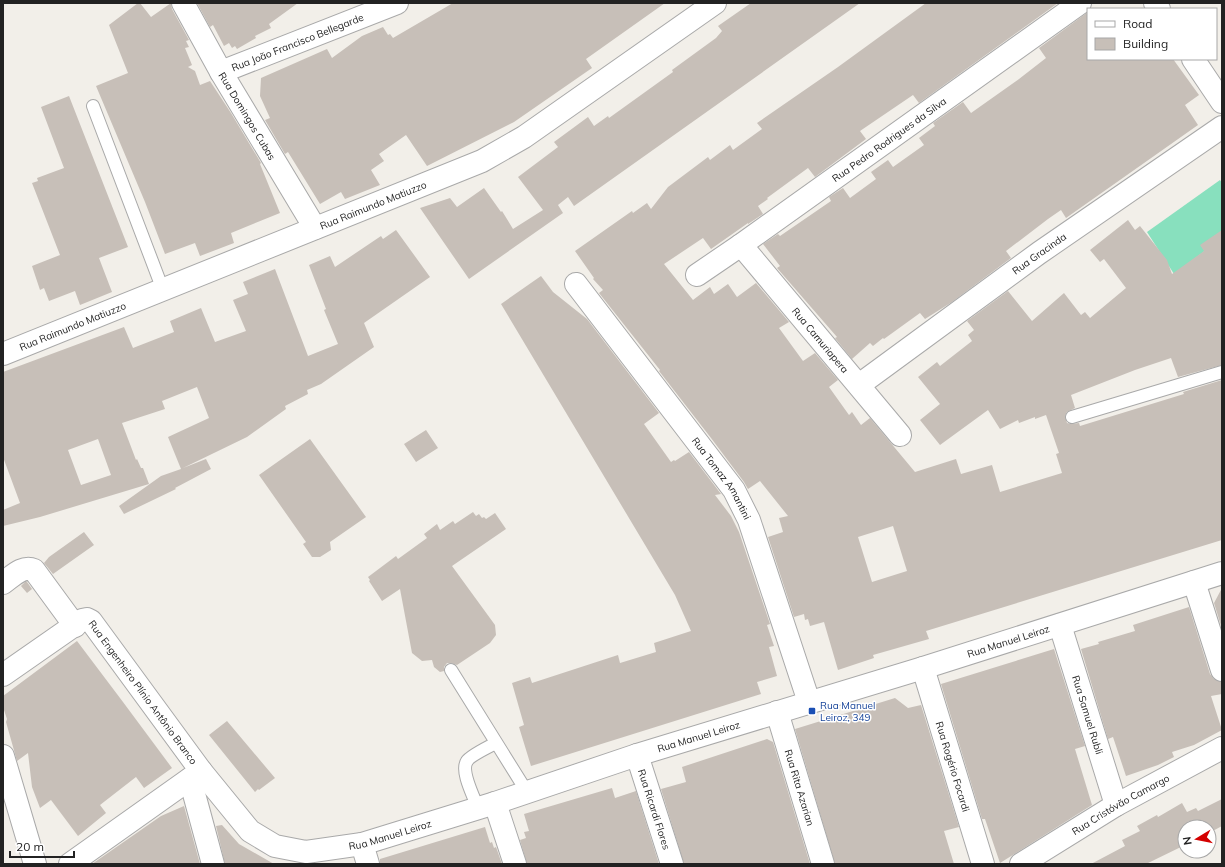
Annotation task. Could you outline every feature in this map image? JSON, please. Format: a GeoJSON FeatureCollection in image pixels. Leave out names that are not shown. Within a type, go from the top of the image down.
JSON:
{"type":"FeatureCollection","features":[{"type":"Feature","properties":{"kind":"street","name":"Rua Domingos Cubas"},"geometry":{"type":"LineString","coordinates":[[183,3],[221,72],[315,228]]}},
{"type":"Feature","properties":{"kind":"street","name":"Rua João Francisco Bellegarde"},"geometry":{"type":"LineString","coordinates":[[221,72],[397,3]]}},
{"type":"Feature","properties":{"kind":"street","name":"Rua Raimundo Matiuzzo"},"geometry":{"type":"LineString","coordinates":[[3,354],[482,161],[524,137],[715,3]]}},
{"type":"Feature","properties":{"kind":"street","name":"Rua Pedro Rodrigues da Silva"},"geometry":{"type":"LineString","coordinates":[[697,275],[1080,3]]}},
{"type":"Feature","properties":{"kind":"street"},"geometry":{"type":"LineString","coordinates":[[1194,60],[1222,102]]}},
{"type":"Feature","properties":{"kind":"street","name":"Rua Gracinda"},"geometry":{"type":"LineString","coordinates":[[859,385],[1039,253],[1222,127]]}},
{"type":"Feature","properties":{"kind":"street","name":"Rua Camuriapera"},"geometry":{"type":"LineString","coordinates":[[741,245],[900,435]]}},
{"type":"Feature","properties":{"kind":"street","name":"Rua Tomaz Amantini"},"geometry":{"type":"LineString","coordinates":[[576,284],[734,490],[749,520],[809,702]]}},
{"type":"Feature","properties":{"kind":"street"},"geometry":{"type":"LineString","coordinates":[[3,583],[22,569],[26,568],[34,570],[75,626]]}},
{"type":"Feature","properties":{"kind":"street","name":"Rua Manuel Leiroz"},"geometry":{"type":"LineString","coordinates":[[195,775],[250,831],[275,846],[306,852],[365,854],[486,806],[637,755],[923,668],[1222,573]]}},
{"type":"Feature","properties":{"kind":"street"},"geometry":{"type":"LineString","coordinates":[[1194,582],[1222,670]]}},
{"type":"Feature","properties":{"kind":"street","name":"Rua Engenheiro Plínio Antônio Branco"},"geometry":{"type":"LineString","coordinates":[[3,675],[82,620],[87,619],[91,621],[97,627],[195,775]]}},
{"type":"Feature","properties":{"kind":"street","name":"Rua Samuel Rubli"},"geometry":{"type":"LineString","coordinates":[[1060,625],[1116,805]]}},
{"type":"Feature","properties":{"kind":"street","name":"Rua Rogério Focardi"},"geometry":{"type":"LineString","coordinates":[[923,668],[983,864]]}},
{"type":"Feature","properties":{"kind":"street","name":"Rua Rita Azarian"},"geometry":{"type":"LineString","coordinates":[[777,712],[822,864]]}},
{"type":"Feature","properties":{"kind":"street","name":"Rua Cristóvão Camargo"},"geometry":{"type":"LineString","coordinates":[[1021,864],[1116,805],[1222,748]]}},
{"type":"Feature","properties":{"kind":"street","name":"Rua Ricardi Flores"},"geometry":{"type":"LineString","coordinates":[[637,755],[672,864]]}},
{"type":"Feature","properties":{"kind":"street"},"geometry":{"type":"LineString","coordinates":[[3,756],[35,864]]}},
{"type":"Feature","properties":{"kind":"street"},"geometry":{"type":"LineString","coordinates":[[70,864],[195,775],[213,864]]}},
{"type":"Feature","properties":{"kind":"street"},"geometry":{"type":"LineString","coordinates":[[486,806],[515,864]]}},
{"type":"Feature","properties":{"kind":"lane"},"geometry":{"type":"LineString","coordinates":[[93,106],[163,290]]}},
{"type":"Feature","properties":{"kind":"lane"},"geometry":{"type":"LineString","coordinates":[[1072,417],[1222,372]]}},
{"type":"Feature","properties":{"kind":"lane"},"geometry":{"type":"LineString","coordinates":[[450,670],[527,792]]}},
{"type":"Feature","properties":{"kind":"lane"},"geometry":{"type":"LineString","coordinates":[[486,806],[466,776],[464,767],[467,760],[496,743]]}},
{"type":"Feature","properties":{"kind":"green space"},"geometry":{"type":"Polygon","coordinates":[[[1220,180],[1222,183],[1222,238],[1174,274],[1147,232],[1220,180]]]}},
{"type":"Feature","properties":{"kind":"building"},"geometry":{"type":"Polygon","coordinates":[[[140,3],[151,17],[171,3],[172,9],[189,40],[186,41],[189,47],[185,48],[192,65],[188,67],[195,71],[200,85],[210,81],[231,113],[261,163],[260,164],[280,213],[231,233],[234,243],[200,256],[195,243],[165,254],[145,202],[96,86],[128,73],[109,25],[140,3]]]}},
{"type":"Feature","properties":{"kind":"building"},"geometry":{"type":"Polygon","coordinates":[[[197,3],[298,3],[269,24],[271,28],[255,36],[256,38],[237,49],[235,46],[232,48],[229,43],[224,46],[213,25],[210,27],[197,3]]]}},
{"type":"Feature","properties":{"kind":"building"},"geometry":{"type":"Polygon","coordinates":[[[453,3],[665,3],[586,59],[592,68],[514,122],[427,166],[406,135],[379,154],[384,161],[371,170],[380,185],[345,199],[341,192],[320,204],[288,152],[285,154],[265,120],[270,118],[260,96],[261,78],[327,49],[332,58],[362,36],[383,27],[388,35],[390,34],[393,38],[453,3]]]}},
{"type":"Feature","properties":{"kind":"building"},"geometry":{"type":"Polygon","coordinates":[[[751,3],[860,3],[574,206],[568,197],[558,205],[563,213],[469,279],[420,208],[450,198],[457,207],[484,188],[501,212],[502,211],[513,229],[543,210],[518,177],[558,147],[554,142],[588,117],[594,126],[608,116],[609,118],[673,72],[672,70],[716,38],[722,31],[718,26],[751,3]]]}},
{"type":"Feature","properties":{"kind":"building"},"geometry":{"type":"Polygon","coordinates":[[[926,3],[1058,3],[919,103],[913,95],[860,131],[866,139],[815,177],[808,168],[758,206],[763,214],[711,249],[703,238],[664,264],[693,300],[710,287],[714,294],[728,284],[737,297],[756,283],[789,322],[779,328],[803,361],[815,353],[838,380],[829,387],[849,415],[852,412],[861,425],[870,418],[915,472],[956,459],[961,474],[992,465],[1000,492],[1062,473],[1056,454],[1059,453],[1046,415],[1035,419],[1035,417],[1019,423],[1018,420],[1000,429],[988,410],[940,445],[920,420],[940,404],[918,377],[937,362],[940,366],[972,341],[968,335],[974,330],[967,321],[1008,291],[1032,321],[1064,293],[1081,315],[1085,312],[1090,318],[1126,288],[1104,259],[1100,262],[1090,250],[1128,220],[1135,230],[1140,226],[1167,260],[1172,274],[1204,251],[1200,245],[1222,230],[1222,365],[1178,377],[1171,358],[1135,370],[1071,395],[1075,408],[1067,412],[1065,416],[1067,423],[1079,423],[1080,426],[1184,394],[1183,392],[1222,380],[1222,540],[926,631],[929,639],[873,655],[874,658],[838,670],[824,622],[810,626],[808,619],[805,620],[804,614],[794,617],[768,537],[783,532],[779,518],[788,516],[760,481],[748,489],[659,371],[660,370],[599,293],[603,290],[593,279],[594,278],[575,251],[632,211],[633,213],[647,203],[651,209],[668,187],[708,157],[710,160],[730,145],[733,150],[762,129],[757,123],[838,67],[926,3]],[[893,526],[858,537],[872,582],[907,571],[893,526]]]}},
{"type":"Feature","properties":{"kind":"building"},"geometry":{"type":"Polygon","coordinates":[[[1087,13],[1087,60],[1174,60],[1199,95],[1185,105],[1198,125],[1066,218],[1061,210],[1048,219],[1006,251],[1011,258],[952,302],[925,319],[920,313],[873,346],[870,343],[852,359],[835,338],[837,337],[777,268],[780,266],[763,244],[778,234],[780,236],[831,201],[829,197],[843,188],[850,198],[876,179],[871,172],[888,160],[893,167],[924,145],[919,138],[935,126],[933,123],[963,102],[971,113],[1019,79],[1046,58],[1039,48],[1087,13]]]}},
{"type":"Feature","properties":{"kind":"building"},"geometry":{"type":"Polygon","coordinates":[[[69,96],[128,247],[99,258],[112,292],[80,305],[75,291],[49,301],[44,288],[40,290],[32,266],[60,255],[32,183],[38,181],[37,178],[64,168],[41,107],[69,96]]]}},
{"type":"Feature","properties":{"kind":"building"},"geometry":{"type":"Polygon","coordinates":[[[396,230],[430,277],[364,323],[374,347],[321,384],[307,390],[308,394],[285,406],[286,409],[247,437],[183,468],[206,459],[211,469],[175,488],[176,489],[124,514],[119,506],[161,476],[181,469],[168,437],[209,418],[197,387],[162,401],[165,409],[122,423],[136,460],[137,459],[141,468],[143,468],[149,484],[40,517],[3,526],[3,510],[20,503],[3,457],[3,372],[124,327],[133,348],[174,332],[170,321],[201,308],[215,342],[246,331],[233,300],[248,294],[243,282],[275,269],[308,356],[338,344],[324,310],[326,309],[309,265],[330,256],[335,267],[381,236],[383,239],[396,230]],[[98,439],[68,450],[81,485],[111,475],[98,439]]]}},
{"type":"Feature","properties":{"kind":"building"},"geometry":{"type":"Polygon","coordinates":[[[541,276],[553,292],[587,319],[659,413],[644,424],[671,462],[689,452],[721,494],[715,495],[731,516],[739,532],[770,624],[767,625],[774,646],[769,647],[777,676],[757,682],[761,694],[531,766],[519,727],[524,725],[512,683],[530,677],[532,683],[618,655],[620,663],[656,652],[654,643],[691,631],[675,595],[501,304],[541,276]]]}},
{"type":"Feature","properties":{"kind":"building"},"geometry":{"type":"Polygon","coordinates":[[[426,430],[438,448],[416,462],[404,444],[426,430]]]}},
{"type":"Feature","properties":{"kind":"building"},"geometry":{"type":"Polygon","coordinates":[[[310,439],[366,517],[330,542],[331,550],[320,557],[312,557],[303,544],[306,542],[259,475],[310,439]]]}},
{"type":"Feature","properties":{"kind":"building"},"geometry":{"type":"Polygon","coordinates":[[[473,512],[476,516],[479,514],[482,518],[484,517],[486,519],[495,513],[506,529],[452,566],[495,625],[496,635],[490,643],[457,665],[447,663],[444,667],[444,671],[440,672],[434,667],[432,660],[422,661],[412,653],[400,589],[382,601],[368,577],[396,556],[398,559],[427,538],[424,534],[437,524],[440,530],[453,521],[455,524],[473,512]]]}},
{"type":"Feature","properties":{"kind":"building"},"geometry":{"type":"Polygon","coordinates":[[[84,532],[94,545],[53,574],[44,563],[49,557],[84,532]]]}},
{"type":"Feature","properties":{"kind":"building"},"geometry":{"type":"Polygon","coordinates":[[[27,582],[32,589],[27,593],[21,586],[27,582]]]}},
{"type":"Feature","properties":{"kind":"building"},"geometry":{"type":"Polygon","coordinates":[[[1222,588],[1222,629],[1214,603],[1222,588]]]}},
{"type":"Feature","properties":{"kind":"building"},"geometry":{"type":"Polygon","coordinates":[[[1189,607],[1210,674],[1214,679],[1222,682],[1222,694],[1211,696],[1222,730],[1194,745],[1172,752],[1174,757],[1158,765],[1126,776],[1113,737],[1108,739],[1081,649],[1099,644],[1098,642],[1135,631],[1133,625],[1189,607]]]}},
{"type":"Feature","properties":{"kind":"building"},"geometry":{"type":"Polygon","coordinates":[[[77,641],[172,768],[144,788],[136,777],[100,805],[106,813],[78,836],[51,800],[40,808],[32,787],[28,753],[17,761],[3,707],[3,696],[77,641]]]}},
{"type":"Feature","properties":{"kind":"building"},"geometry":{"type":"Polygon","coordinates":[[[1054,649],[1085,746],[1075,749],[1092,805],[1000,863],[985,819],[982,819],[941,684],[1054,649]]]}},
{"type":"Feature","properties":{"kind":"building"},"geometry":{"type":"Polygon","coordinates":[[[895,698],[908,708],[921,705],[959,827],[944,831],[954,864],[835,864],[795,729],[895,698]]]}},
{"type":"Feature","properties":{"kind":"building"},"geometry":{"type":"Polygon","coordinates":[[[227,721],[275,778],[255,792],[209,735],[227,721]]]}},
{"type":"Feature","properties":{"kind":"building"},"geometry":{"type":"Polygon","coordinates":[[[767,739],[773,742],[810,864],[684,864],[661,789],[686,782],[682,767],[767,739]]]}},
{"type":"Feature","properties":{"kind":"building"},"geometry":{"type":"Polygon","coordinates":[[[612,788],[615,798],[636,791],[659,864],[527,864],[520,840],[526,838],[524,832],[529,831],[524,814],[612,788]]]}},
{"type":"Feature","properties":{"kind":"building"},"geometry":{"type":"Polygon","coordinates":[[[1222,799],[1222,826],[1217,829],[1217,819],[1177,819],[1177,849],[1146,864],[1091,864],[1125,846],[1122,840],[1140,831],[1137,826],[1157,815],[1158,817],[1182,803],[1187,812],[1196,808],[1198,811],[1222,799]]]}},
{"type":"Feature","properties":{"kind":"building"},"geometry":{"type":"Polygon","coordinates":[[[184,806],[200,864],[92,864],[161,816],[184,806]]]}},
{"type":"Feature","properties":{"kind":"building"},"geometry":{"type":"Polygon","coordinates":[[[222,825],[239,844],[274,864],[225,864],[216,826],[222,825]]]}},
{"type":"Feature","properties":{"kind":"building"},"geometry":{"type":"Polygon","coordinates":[[[485,827],[490,843],[492,842],[494,848],[496,847],[502,864],[380,864],[380,859],[485,827]]]}},
{"type":"Feature","properties":{"kind":"place","name":"Rua Manuel Leiroz, 349"},"geometry":{"type":"Point","coordinates":[812,711]}}]}
